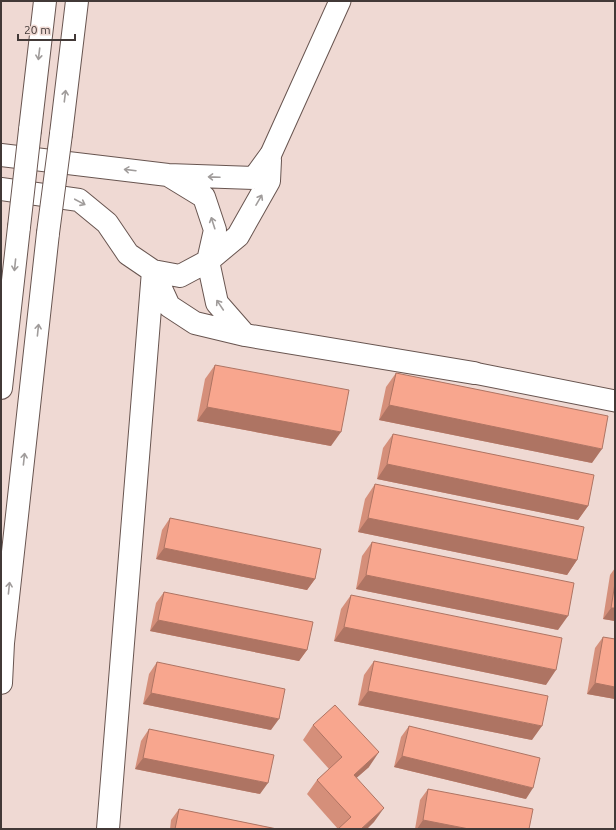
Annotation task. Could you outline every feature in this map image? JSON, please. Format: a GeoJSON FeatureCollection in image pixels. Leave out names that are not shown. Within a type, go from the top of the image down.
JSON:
{"type":"FeatureCollection","features":[{"type":"Feature","properties":{"kind":"main road"},"geometry":{"type":"LineString","coordinates":[[1,388],[45,1]]}},
{"type":"Feature","properties":{"kind":"main road"},"geometry":{"type":"LineString","coordinates":[[1,683],[4,635],[48,233],[77,1]]}},
{"type":"Feature","properties":{"kind":"main road"},"geometry":{"type":"LineString","coordinates":[[1,155],[168,175],[254,178],[270,156]]}},
{"type":"Feature","properties":{"kind":"main road"},"geometry":{"type":"LineString","coordinates":[[1,189],[79,200],[108,222],[128,254],[153,271],[180,276],[208,261],[238,236],[269,181],[270,156]]}},
{"type":"Feature","properties":{"kind":"main road"},"geometry":{"type":"LineString","coordinates":[[168,175],[204,197],[215,230],[208,261],[216,303],[244,335]]}},
{"type":"Feature","properties":{"kind":"main road"},"geometry":{"type":"LineString","coordinates":[[153,271],[169,306],[195,323],[244,335],[474,373]]}},
{"type":"Feature","properties":{"kind":"main road"},"geometry":{"type":"LineString","coordinates":[[108,829],[153,271]]}},
{"type":"Feature","properties":{"kind":"street"},"geometry":{"type":"LineString","coordinates":[[270,156],[340,1]]}},
{"type":"Feature","properties":{"kind":"street"},"geometry":{"type":"LineString","coordinates":[[474,373],[615,401]]}},
{"type":"Feature","properties":{"kind":"building"},"geometry":{"type":"Polygon","coordinates":[[[215,365],[349,390],[341,432],[207,407],[215,365]]]}},
{"type":"Feature","properties":{"kind":"building"},"geometry":{"type":"Polygon","coordinates":[[[396,373],[608,416],[602,449],[389,405],[396,373]]]}},
{"type":"Feature","properties":{"kind":"building"},"geometry":{"type":"Polygon","coordinates":[[[393,434],[594,475],[588,506],[387,464],[393,434]]]}},
{"type":"Feature","properties":{"kind":"building"},"geometry":{"type":"Polygon","coordinates":[[[375,484],[584,527],[577,560],[368,518],[375,484]]]}},
{"type":"Feature","properties":{"kind":"building"},"geometry":{"type":"Polygon","coordinates":[[[170,518],[321,549],[315,579],[164,548],[170,518]]]}},
{"type":"Feature","properties":{"kind":"building"},"geometry":{"type":"Polygon","coordinates":[[[372,542],[574,583],[568,616],[366,575],[372,542]]]}},
{"type":"Feature","properties":{"kind":"building"},"geometry":{"type":"Polygon","coordinates":[[[615,583],[615,608],[611,608],[615,583]]]}},
{"type":"Feature","properties":{"kind":"building"},"geometry":{"type":"Polygon","coordinates":[[[164,592],[313,622],[307,650],[158,620],[164,592]]]}},
{"type":"Feature","properties":{"kind":"building"},"geometry":{"type":"Polygon","coordinates":[[[351,595],[562,638],[556,670],[344,627],[351,595]]]}},
{"type":"Feature","properties":{"kind":"building"},"geometry":{"type":"Polygon","coordinates":[[[603,637],[615,639],[615,687],[595,683],[603,637]]]}},
{"type":"Feature","properties":{"kind":"building"},"geometry":{"type":"Polygon","coordinates":[[[374,661],[548,696],[542,726],[368,691],[374,661]]]}},
{"type":"Feature","properties":{"kind":"building"},"geometry":{"type":"Polygon","coordinates":[[[157,662],[285,689],[279,719],[151,693],[157,662]]]}},
{"type":"Feature","properties":{"kind":"building"},"geometry":{"type":"Polygon","coordinates":[[[335,705],[379,752],[354,775],[384,808],[361,829],[338,829],[351,817],[317,780],[342,757],[313,725],[335,705]]]}},
{"type":"Feature","properties":{"kind":"building"},"geometry":{"type":"Polygon","coordinates":[[[409,726],[540,758],[533,788],[402,756],[409,726]]]}},
{"type":"Feature","properties":{"kind":"building"},"geometry":{"type":"Polygon","coordinates":[[[149,729],[274,755],[268,783],[143,758],[149,729]]]}},
{"type":"Feature","properties":{"kind":"building"},"geometry":{"type":"Polygon","coordinates":[[[428,789],[533,809],[529,829],[469,829],[423,820],[428,789]]]}},
{"type":"Feature","properties":{"kind":"building"},"geometry":{"type":"Polygon","coordinates":[[[179,809],[277,829],[175,829],[179,809]]]}}]}
